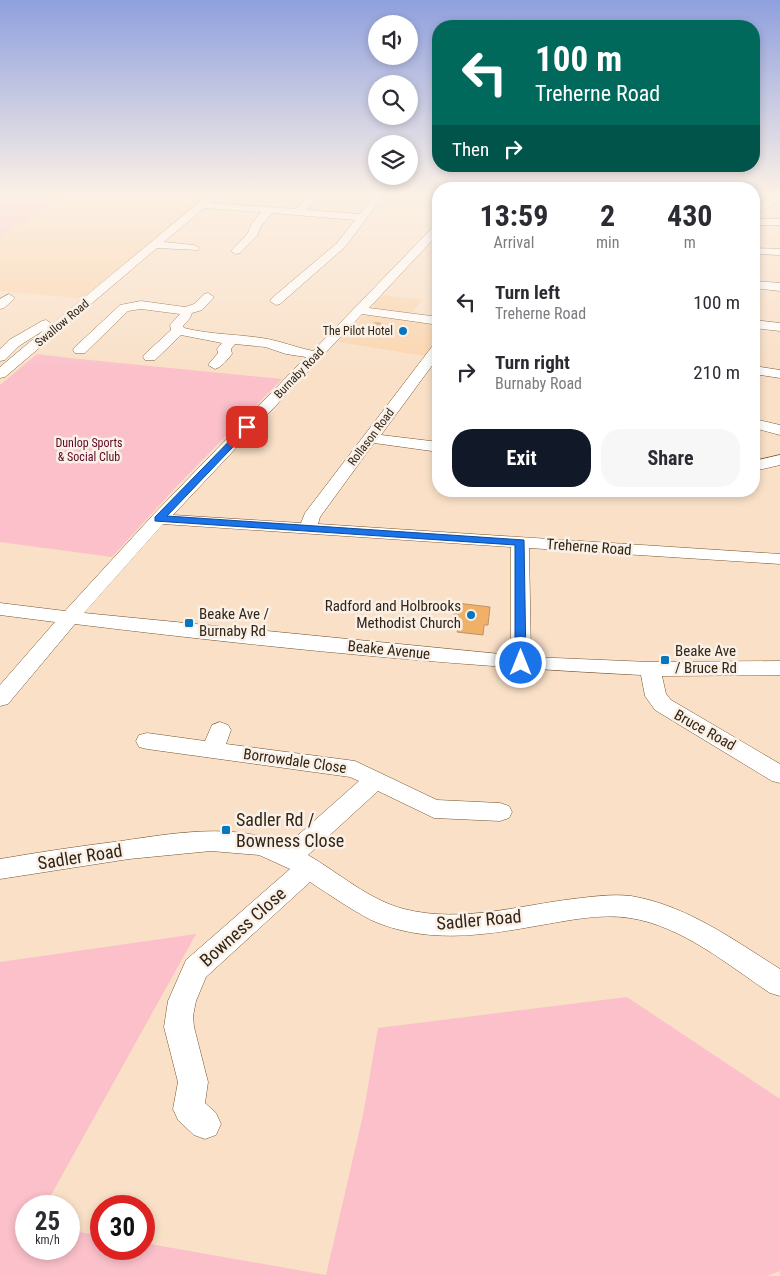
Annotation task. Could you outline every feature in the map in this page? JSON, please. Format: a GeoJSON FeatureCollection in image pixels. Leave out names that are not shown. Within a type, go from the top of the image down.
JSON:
{"type":"FeatureCollection","features":[{"type":"Feature","properties":{"kind":"street","name":"Swallow Road"},"geometry":{"type":"LineString","coordinates":[[0,374],[145,254]]}},
{"type":"Feature","properties":{"kind":"street"},"geometry":{"type":"LineString","coordinates":[[276,301],[331,254]]}},
{"type":"Feature","properties":{"kind":"street","name":"Burnaby Road"},"geometry":{"type":"LineString","coordinates":[[0,699],[70,617],[159,519],[414,254]]}},
{"type":"Feature","properties":{"kind":"street"},"geometry":{"type":"LineString","coordinates":[[760,285],[780,287]]}},
{"type":"Feature","properties":{"kind":"street"},"geometry":{"type":"LineString","coordinates":[[80,350],[124,308],[131,305],[179,309],[184,312],[198,307],[208,297]]}},
{"type":"Feature","properties":{"kind":"street"},"geometry":{"type":"LineString","coordinates":[[0,358],[14,343],[41,328],[68,306]]}},
{"type":"Feature","properties":{"kind":"street"},"geometry":{"type":"LineString","coordinates":[[359,310],[432,320]]}},
{"type":"Feature","properties":{"kind":"street"},"geometry":{"type":"LineString","coordinates":[[178,331],[176,325],[186,315],[184,312]]}},
{"type":"Feature","properties":{"kind":"street"},"geometry":{"type":"LineString","coordinates":[[760,325],[780,327]]}},
{"type":"Feature","properties":{"kind":"street"},"geometry":{"type":"LineString","coordinates":[[85,326],[102,328]]}},
{"type":"Feature","properties":{"kind":"street"},"geometry":{"type":"LineString","coordinates":[[151,353],[178,331],[268,343],[291,351],[316,355]]}},
{"type":"Feature","properties":{"kind":"street"},"geometry":{"type":"LineString","coordinates":[[215,365],[225,354],[224,349],[232,339]]}},
{"type":"Feature","properties":{"kind":"street"},"geometry":{"type":"LineString","coordinates":[[0,342],[35,345]]}},
{"type":"Feature","properties":{"kind":"street","name":"Rollason Road"},"geometry":{"type":"LineString","coordinates":[[309,529],[312,517],[432,356]]}},
{"type":"Feature","properties":{"kind":"street"},"geometry":{"type":"LineString","coordinates":[[422,368],[432,370]]}},
{"type":"Feature","properties":{"kind":"street"},"geometry":{"type":"LineString","coordinates":[[760,371],[780,374]]}},
{"type":"Feature","properties":{"kind":"street"},"geometry":{"type":"LineString","coordinates":[[760,425],[780,430]]}},
{"type":"Feature","properties":{"kind":"street"},"geometry":{"type":"LineString","coordinates":[[370,438],[432,446]]}},
{"type":"Feature","properties":{"kind":"street"},"geometry":{"type":"LineString","coordinates":[[760,465],[780,460]]}},
{"type":"Feature","properties":{"kind":"street","name":"Treherne Road"},"geometry":{"type":"LineString","coordinates":[[159,519],[780,559]]}},
{"type":"Feature","properties":{"kind":"street"},"geometry":{"type":"LineString","coordinates":[[520,542],[521,663]]}},
{"type":"Feature","properties":{"kind":"street","name":"Beake Avenue"},"geometry":{"type":"LineString","coordinates":[[0,609],[167,629],[521,663],[650,669],[780,668]]}},
{"type":"Feature","properties":{"kind":"street","name":"Bruce Road"},"geometry":{"type":"LineString","coordinates":[[650,669],[656,696],[663,705],[780,775]]}},
{"type":"Feature","properties":{"kind":"street","name":"Borrowdale Close"},"geometry":{"type":"LineString","coordinates":[[147,741],[216,740],[355,769],[434,809],[500,812]]}},
{"type":"Feature","properties":{"kind":"street","name":"Borrowdale Close"},"geometry":{"type":"LineString","coordinates":[[299,862],[376,779]]}},
{"type":"Feature","properties":{"kind":"street","name":"Sadler Road"},"geometry":{"type":"LineString","coordinates":[[0,869],[116,851],[211,842],[252,844],[299,862],[363,903],[389,915],[418,923],[459,924],[596,907],[619,906],[639,909],[666,918],[699,934],[780,984]]}},
{"type":"Feature","properties":{"kind":"street","name":"Bowness Close"},"geometry":{"type":"LineString","coordinates":[[191,1119],[193,1082],[179,1027],[182,1001],[187,987],[196,969],[299,862]]}},
{"type":"Feature","properties":{"kind":"shaded area"},"geometry":{"type":"Polygon","coordinates":[[[0,254],[141,254],[91,299],[0,291],[0,254]]]}},
{"type":"Feature","properties":{"kind":"shaded area"},"geometry":{"type":"Polygon","coordinates":[[[382,295],[422,300],[411,314],[374,308],[373,305],[382,295]]]}},
{"type":"Feature","properties":{"kind":"shaded area"},"geometry":{"type":"Polygon","coordinates":[[[369,314],[432,324],[432,347],[425,356],[338,342],[363,316],[369,314]]]}},
{"type":"Feature","properties":{"kind":"green space","name":"Dunlop Sports & Social Club"},"geometry":{"type":"Polygon","coordinates":[[[37,354],[282,379],[177,486],[112,557],[0,542],[0,385],[37,354]]]}},
{"type":"Feature","properties":{"kind":"green space"},"geometry":{"type":"Polygon","coordinates":[[[196,934],[51,1195],[15,1195],[15,1260],[80,1260],[80,1232],[90,1234],[90,1260],[155,1260],[155,1245],[326,1275],[363,1115],[378,1028],[627,997],[780,1099],[780,1271],[767,1276],[0,1276],[0,962],[196,934]]]}},
{"type":"Feature","properties":{"kind":"building"},"geometry":{"type":"Polygon","coordinates":[[[374,323],[380,323],[394,336],[365,332],[374,323]]]}},
{"type":"Feature","properties":{"kind":"building","name":"Radford and Holbrooks Methodist Church"},"geometry":{"type":"Polygon","coordinates":[[[457,603],[490,607],[488,625],[484,625],[483,635],[457,632],[458,630],[450,629],[457,603]]]}},
{"type":"Feature","properties":{"kind":"place","name":"The Pilot Hotel"},"geometry":{"type":"Point","coordinates":[403,331]}},
{"type":"Feature","properties":{"kind":"place","name":"Radford and Holbrooks Methodist Church"},"geometry":{"type":"Point","coordinates":[471,615]}},
{"type":"Feature","properties":{"kind":"place","name":"Beake Ave / Burnaby Rd"},"geometry":{"type":"Point","coordinates":[189,623]}},
{"type":"Feature","properties":{"kind":"place","name":"Beake Ave / Bruce Rd"},"geometry":{"type":"Point","coordinates":[665,660]}},
{"type":"Feature","properties":{"kind":"place","name":"Sadler Rd / Bowness Close"},"geometry":{"type":"Point","coordinates":[226,830]}},
{"type":"Feature","properties":{"kind":"route"},"geometry":{"type":"LineString","coordinates":[[247,427],[159,519],[520,542],[521,663]]}}]}
